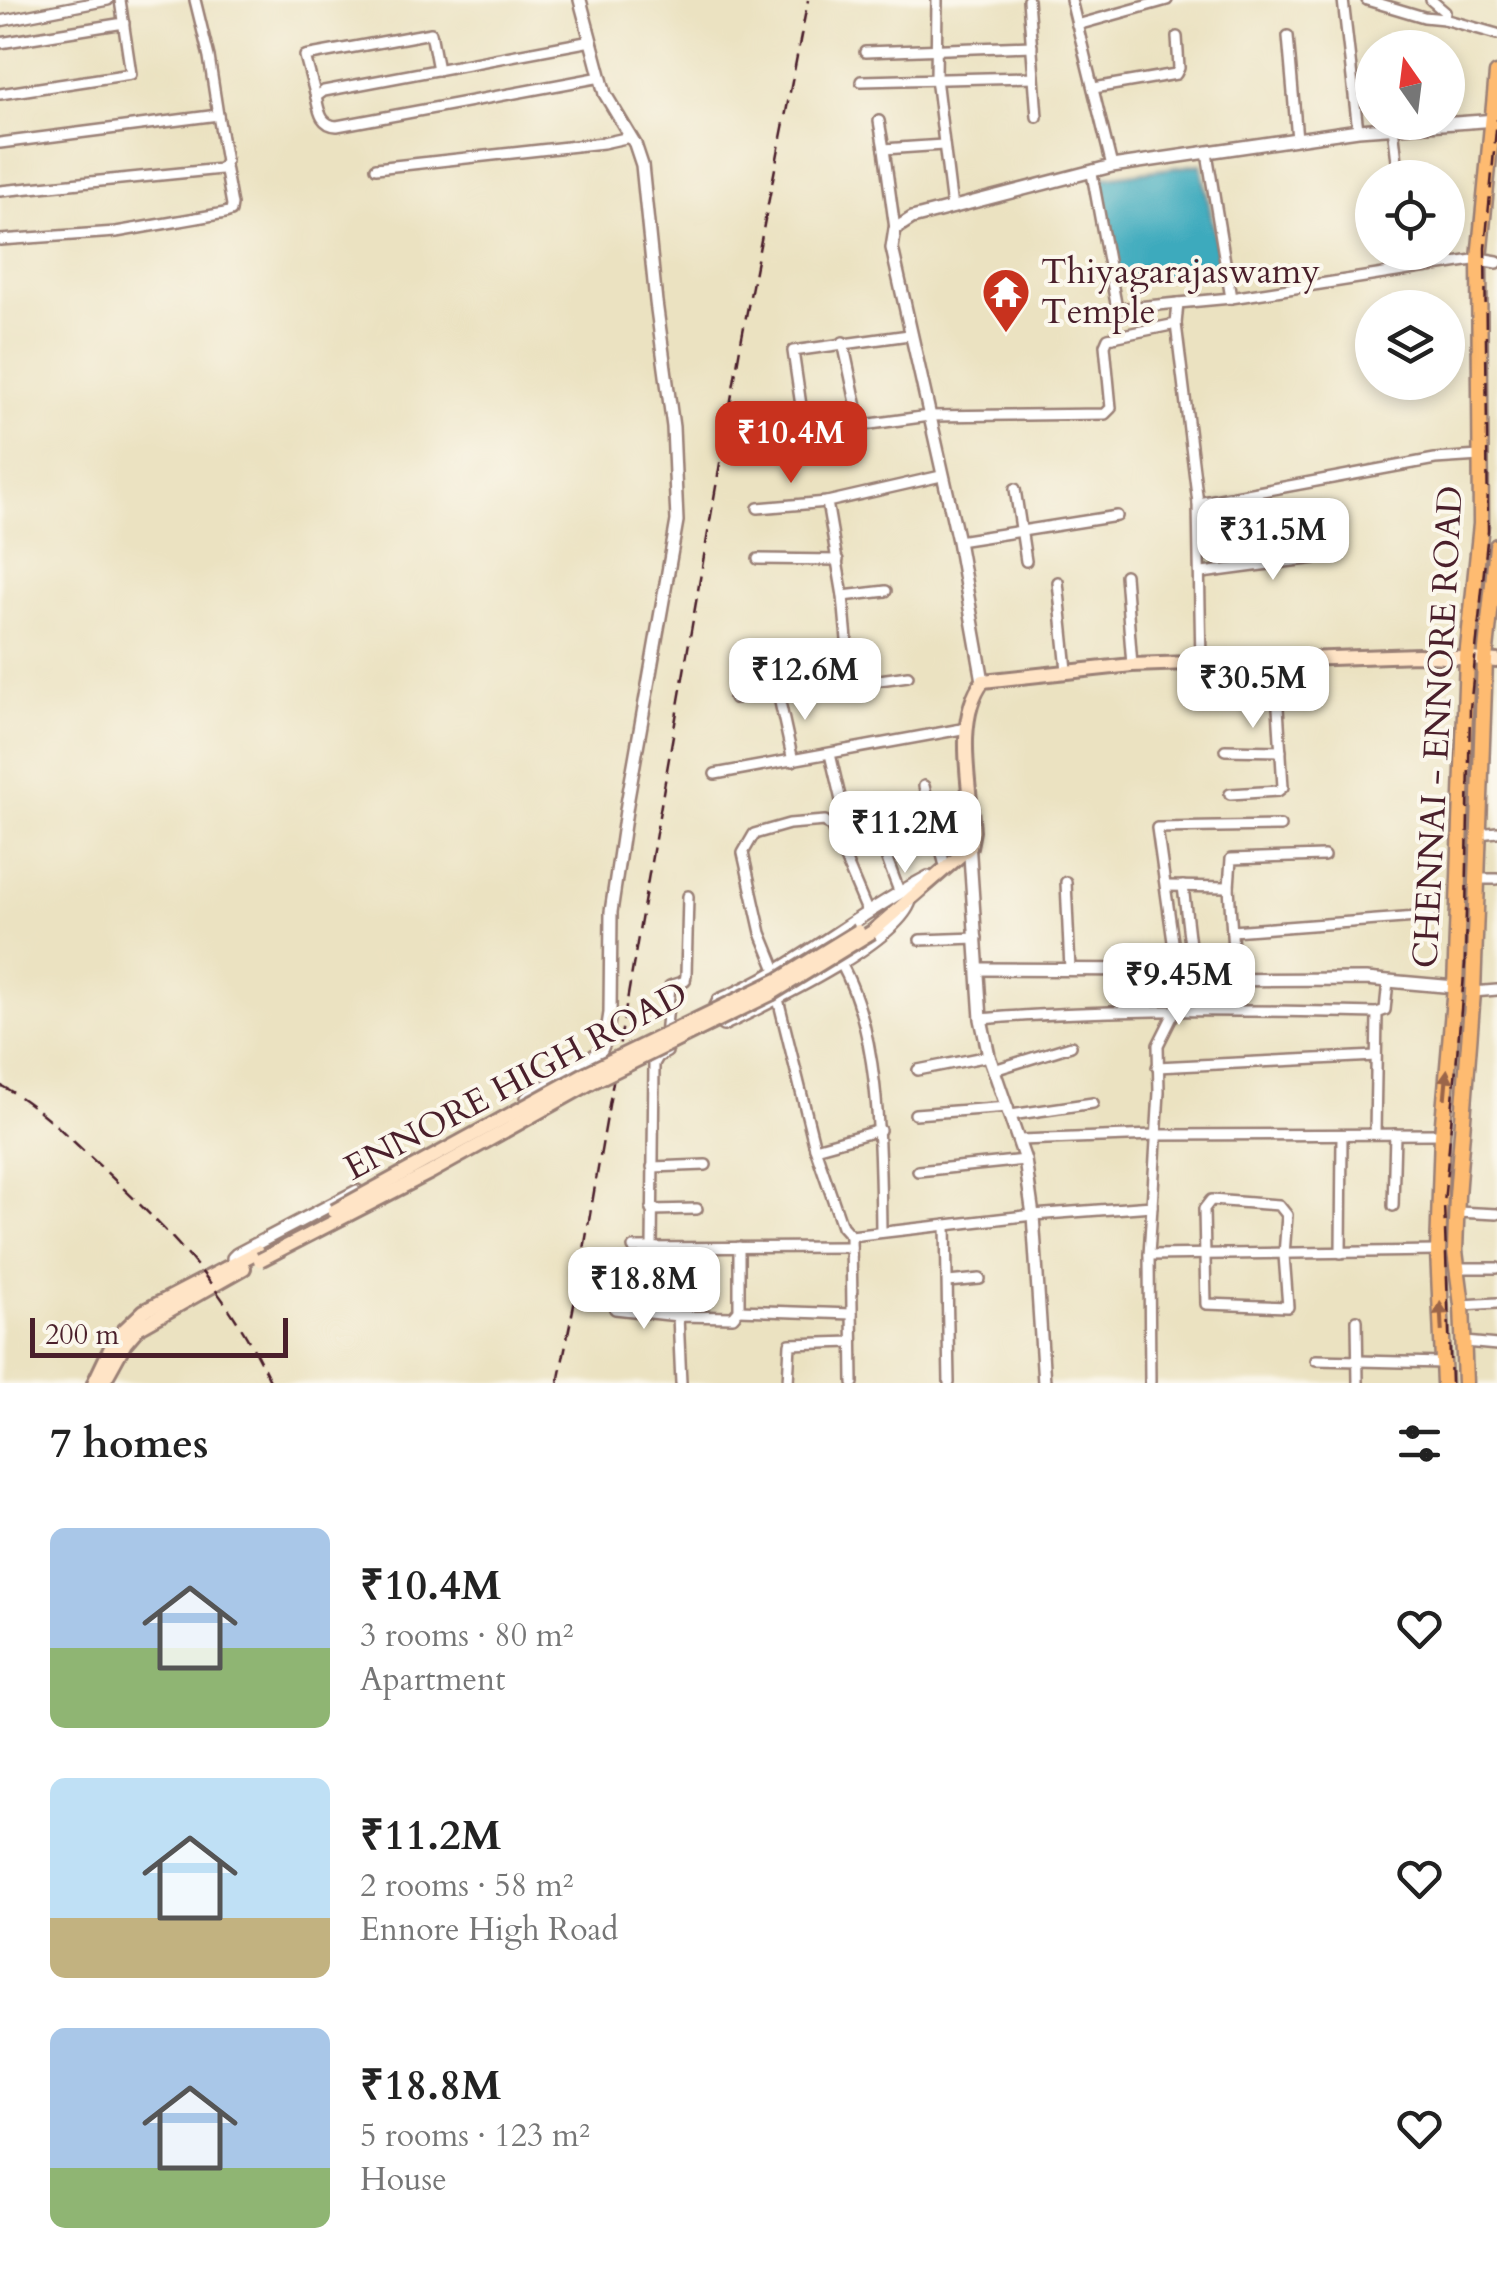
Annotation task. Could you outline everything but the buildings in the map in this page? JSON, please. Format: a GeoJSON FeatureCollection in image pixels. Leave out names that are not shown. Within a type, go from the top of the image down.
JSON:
{"type":"FeatureCollection","features":[{"type":"Feature","properties":{"kind":"main road","name":"CHENNAI - ENNORE ROAD"},"geometry":{"type":"LineString","coordinates":[[1444,1383],[1438,1251],[1442,1134],[1455,987],[1467,658],[1481,524],[1479,259],[1497,74]]}},
{"type":"Feature","properties":{"kind":"main road","name":"CHENNAI - ENNORE ROAD"},"geometry":{"type":"LineString","coordinates":[[1464,1383],[1456,1216],[1474,992],[1479,834],[1497,546]]}},
{"type":"Feature","properties":{"kind":"main road"},"geometry":{"type":"LineString","coordinates":[[970,838],[967,728],[974,692],[983,680],[1132,665],[1418,654],[1491,661]]}},
{"type":"Feature","properties":{"kind":"main road","name":"ENNORE HIGH ROAD"},"geometry":{"type":"LineString","coordinates":[[870,923],[962,856],[970,838]]}},
{"type":"Feature","properties":{"kind":"main road","name":"ENNORE HIGH ROAD"},"geometry":{"type":"LineString","coordinates":[[94,1383],[128,1323],[170,1295],[258,1256],[574,1080],[780,979],[870,923],[970,838]]}},
{"type":"Feature","properties":{"kind":"main road"},"geometry":{"type":"LineString","coordinates":[[1439,1220],[1456,1216]]}},
{"type":"Feature","properties":{"kind":"main road","name":"ENNORE HIGH ROAD"},"geometry":{"type":"LineString","coordinates":[[103,1383],[138,1328],[234,1268]]}},
{"type":"Feature","properties":{"kind":"street"},"geometry":{"type":"LineString","coordinates":[[0,21],[108,0]]}},
{"type":"Feature","properties":{"kind":"street"},"geometry":{"type":"LineString","coordinates":[[0,94],[127,77],[133,70],[120,0]]}},
{"type":"Feature","properties":{"kind":"street"},"geometry":{"type":"LineString","coordinates":[[0,240],[116,232],[231,210],[209,56],[195,0]]}},
{"type":"Feature","properties":{"kind":"street"},"geometry":{"type":"LineString","coordinates":[[234,1268],[238,1254],[562,1078],[600,1050],[606,1039],[611,912],[677,521],[673,427],[644,176],[639,154],[610,108],[580,0]]}},
{"type":"Feature","properties":{"kind":"street"},"geometry":{"type":"LineString","coordinates":[[937,0],[936,78],[952,208]]}},
{"type":"Feature","properties":{"kind":"street"},"geometry":{"type":"LineString","coordinates":[[1028,0],[1037,117]]}},
{"type":"Feature","properties":{"kind":"street"},"geometry":{"type":"LineString","coordinates":[[1071,0],[1112,166]]}},
{"type":"Feature","properties":{"kind":"street"},"geometry":{"type":"LineString","coordinates":[[1078,25],[1167,0]]}},
{"type":"Feature","properties":{"kind":"street"},"geometry":{"type":"LineString","coordinates":[[1354,0],[1343,0],[1355,104]]}},
{"type":"Feature","properties":{"kind":"street"},"geometry":{"type":"LineString","coordinates":[[1367,0],[1497,34]]}},
{"type":"Feature","properties":{"kind":"street"},"geometry":{"type":"LineString","coordinates":[[1431,0],[1444,12],[1444,19]]}},
{"type":"Feature","properties":{"kind":"street"},"geometry":{"type":"LineString","coordinates":[[0,42],[124,24]]}},
{"type":"Feature","properties":{"kind":"street"},"geometry":{"type":"LineString","coordinates":[[438,70],[432,33],[305,56],[320,116],[337,126],[600,77]]}},
{"type":"Feature","properties":{"kind":"street"},"geometry":{"type":"LineString","coordinates":[[1288,36],[1297,139]]}},
{"type":"Feature","properties":{"kind":"street"},"geometry":{"type":"LineString","coordinates":[[1094,88],[1176,74],[1180,68],[1177,37]]}},
{"type":"Feature","properties":{"kind":"street"},"geometry":{"type":"LineString","coordinates":[[316,97],[324,91],[591,41]]}},
{"type":"Feature","properties":{"kind":"street"},"geometry":{"type":"LineString","coordinates":[[865,52],[1032,46]]}},
{"type":"Feature","properties":{"kind":"street"},"geometry":{"type":"LineString","coordinates":[[862,81],[1034,77]]}},
{"type":"Feature","properties":{"kind":"street"},"geometry":{"type":"LineString","coordinates":[[0,144],[218,115]]}},
{"type":"Feature","properties":{"kind":"street"},"geometry":{"type":"LineString","coordinates":[[1465,122],[1494,120]]}},
{"type":"Feature","properties":{"kind":"street"},"geometry":{"type":"LineString","coordinates":[[880,121],[895,229],[892,248],[958,541],[983,680]]}},
{"type":"Feature","properties":{"kind":"street"},"geometry":{"type":"LineString","coordinates":[[895,229],[912,218],[1112,166],[1355,130]]}},
{"type":"Feature","properties":{"kind":"street"},"geometry":{"type":"LineString","coordinates":[[376,168],[603,144],[630,137]]}},
{"type":"Feature","properties":{"kind":"street"},"geometry":{"type":"LineString","coordinates":[[884,149],[943,145]]}},
{"type":"Feature","properties":{"kind":"street"},"geometry":{"type":"LineString","coordinates":[[1206,153],[1231,298]]}},
{"type":"Feature","properties":{"kind":"street"},"geometry":{"type":"LineString","coordinates":[[0,192],[225,166]]}},
{"type":"Feature","properties":{"kind":"street"},"geometry":{"type":"LineString","coordinates":[[1092,174],[1117,309],[1118,334]]}},
{"type":"Feature","properties":{"kind":"street"},"geometry":{"type":"LineString","coordinates":[[1117,309],[1231,298],[1479,259],[1497,262]]}},
{"type":"Feature","properties":{"kind":"street"},"geometry":{"type":"LineString","coordinates":[[1178,303],[1176,324],[1198,504],[1201,664]]}},
{"type":"Feature","properties":{"kind":"street"},"geometry":{"type":"LineString","coordinates":[[909,335],[794,350],[802,430],[808,434],[930,416],[1108,412],[1108,338],[1176,324]]}},
{"type":"Feature","properties":{"kind":"street"},"geometry":{"type":"LineString","coordinates":[[844,342],[861,426]]}},
{"type":"Feature","properties":{"kind":"street"},"geometry":{"type":"LineString","coordinates":[[1198,504],[1435,460],[1480,456]]}},
{"type":"Feature","properties":{"kind":"street"},"geometry":{"type":"LineString","coordinates":[[758,508],[827,502],[941,476]]}},
{"type":"Feature","properties":{"kind":"street"},"geometry":{"type":"LineString","coordinates":[[1015,489],[1026,562]]}},
{"type":"Feature","properties":{"kind":"street"},"geometry":{"type":"LineString","coordinates":[[827,502],[844,596],[852,684]]}},
{"type":"Feature","properties":{"kind":"street"},"geometry":{"type":"LineString","coordinates":[[958,541],[1117,516]]}},
{"type":"Feature","properties":{"kind":"street"},"geometry":{"type":"LineString","coordinates":[[1202,573],[1338,556]]}},
{"type":"Feature","properties":{"kind":"street"},"geometry":{"type":"LineString","coordinates":[[758,559],[838,560]]}},
{"type":"Feature","properties":{"kind":"street"},"geometry":{"type":"LineString","coordinates":[[1126,575],[1132,665]]}},
{"type":"Feature","properties":{"kind":"street"},"geometry":{"type":"LineString","coordinates":[[1058,582],[1067,670]]}},
{"type":"Feature","properties":{"kind":"street"},"geometry":{"type":"LineString","coordinates":[[844,596],[886,591]]}},
{"type":"Feature","properties":{"kind":"street"},"geometry":{"type":"LineString","coordinates":[[1230,794],[1281,790],[1275,660]]}},
{"type":"Feature","properties":{"kind":"street"},"geometry":{"type":"LineString","coordinates":[[734,698],[908,676]]}},
{"type":"Feature","properties":{"kind":"street"},"geometry":{"type":"LineString","coordinates":[[778,693],[793,762]]}},
{"type":"Feature","properties":{"kind":"street"},"geometry":{"type":"LineString","coordinates":[[715,774],[967,728]]}},
{"type":"Feature","properties":{"kind":"street"},"geometry":{"type":"LineString","coordinates":[[1225,750],[1280,751]]}},
{"type":"Feature","properties":{"kind":"street"},"geometry":{"type":"LineString","coordinates":[[830,754],[842,809]]}},
{"type":"Feature","properties":{"kind":"street"},"geometry":{"type":"LineString","coordinates":[[924,786],[944,862]]}},
{"type":"Feature","properties":{"kind":"street"},"geometry":{"type":"LineString","coordinates":[[652,1248],[654,1064],[664,1053],[778,999],[840,962],[903,916],[904,896],[872,819]]}},
{"type":"Feature","properties":{"kind":"street"},"geometry":{"type":"LineString","coordinates":[[723,1025],[716,1006],[719,1000],[776,972],[870,923],[826,821],[789,824],[754,834],[743,853],[761,932],[776,972]]}},
{"type":"Feature","properties":{"kind":"street"},"geometry":{"type":"LineString","coordinates":[[1150,1383],[1149,1256],[1159,1092],[1158,1045],[1176,1009],[1178,975],[1157,828],[1280,826]]}},
{"type":"Feature","properties":{"kind":"street"},"geometry":{"type":"LineString","coordinates":[[1479,834],[1497,832]]}},
{"type":"Feature","properties":{"kind":"street"},"geometry":{"type":"LineString","coordinates":[[970,838],[981,1019],[989,1056],[1026,1160],[1044,1383]]}},
{"type":"Feature","properties":{"kind":"street"},"geometry":{"type":"LineString","coordinates":[[1236,982],[1229,887],[1231,859],[1324,856]]}},
{"type":"Feature","properties":{"kind":"street"},"geometry":{"type":"LineString","coordinates":[[904,896],[928,877]]}},
{"type":"Feature","properties":{"kind":"street"},"geometry":{"type":"LineString","coordinates":[[1479,879],[1497,879]]}},
{"type":"Feature","properties":{"kind":"street"},"geometry":{"type":"LineString","coordinates":[[1066,882],[1070,970]]}},
{"type":"Feature","properties":{"kind":"street"},"geometry":{"type":"LineString","coordinates":[[1166,886],[1229,887]]}},
{"type":"Feature","properties":{"kind":"street"},"geometry":{"type":"LineString","coordinates":[[1183,886],[1194,979]]}},
{"type":"Feature","properties":{"kind":"street"},"geometry":{"type":"LineString","coordinates":[[664,1053],[670,986],[685,981],[686,975],[688,896]]}},
{"type":"Feature","properties":{"kind":"street"},"geometry":{"type":"LineString","coordinates":[[1232,931],[1430,916]]}},
{"type":"Feature","properties":{"kind":"street"},"geometry":{"type":"LineString","coordinates":[[920,940],[977,938]]}},
{"type":"Feature","properties":{"kind":"street"},"geometry":{"type":"LineString","coordinates":[[840,962],[864,1030],[880,1130],[881,1232]]}},
{"type":"Feature","properties":{"kind":"street"},"geometry":{"type":"LineString","coordinates":[[978,969],[1178,975],[1236,982],[1388,981],[1455,987]]}},
{"type":"Feature","properties":{"kind":"street"},"geometry":{"type":"LineString","coordinates":[[981,1019],[1079,1010],[1376,1013],[1385,1010],[1388,981]]}},
{"type":"Feature","properties":{"kind":"street"},"geometry":{"type":"LineString","coordinates":[[1474,992],[1497,990]]}},
{"type":"Feature","properties":{"kind":"street"},"geometry":{"type":"LineString","coordinates":[[778,999],[814,1148],[851,1242],[853,1383]]}},
{"type":"Feature","properties":{"kind":"street"},"geometry":{"type":"LineString","coordinates":[[1375,1134],[1376,1013]]}},
{"type":"Feature","properties":{"kind":"street"},"geometry":{"type":"LineString","coordinates":[[994,1070],[1071,1046]]}},
{"type":"Feature","properties":{"kind":"street"},"geometry":{"type":"LineString","coordinates":[[918,1070],[989,1056]]}},
{"type":"Feature","properties":{"kind":"street"},"geometry":{"type":"LineString","coordinates":[[1157,1067],[1376,1056]]}},
{"type":"Feature","properties":{"kind":"street"},"geometry":{"type":"LineString","coordinates":[[914,1114],[1092,1103]]}},
{"type":"Feature","properties":{"kind":"street"},"geometry":{"type":"LineString","coordinates":[[814,1148],[880,1130]]}},
{"type":"Feature","properties":{"kind":"street"},"geometry":{"type":"LineString","coordinates":[[1020,1140],[1155,1134],[1442,1134]]}},
{"type":"Feature","properties":{"kind":"street"},"geometry":{"type":"LineString","coordinates":[[1393,1206],[1395,1134]]}},
{"type":"Feature","properties":{"kind":"street"},"geometry":{"type":"LineString","coordinates":[[1341,1253],[1342,1135]]}},
{"type":"Feature","properties":{"kind":"street"},"geometry":{"type":"LineString","coordinates":[[918,1171],[1026,1160]]}},
{"type":"Feature","properties":{"kind":"street"},"geometry":{"type":"LineString","coordinates":[[652,1167],[706,1165]]}},
{"type":"Feature","properties":{"kind":"street"},"geometry":{"type":"LineString","coordinates":[[1210,1200],[1278,1205],[1287,1215],[1284,1255],[1288,1306],[1206,1304],[1204,1209],[1210,1200]]}},
{"type":"Feature","properties":{"kind":"street"},"geometry":{"type":"LineString","coordinates":[[633,1248],[851,1242],[881,1232],[1033,1214],[1152,1206]]}},
{"type":"Feature","properties":{"kind":"street"},"geometry":{"type":"LineString","coordinates":[[651,1210],[697,1208]]}},
{"type":"Feature","properties":{"kind":"street"},"geometry":{"type":"LineString","coordinates":[[1456,1216],[1497,1214]]}},
{"type":"Feature","properties":{"kind":"street"},"geometry":{"type":"LineString","coordinates":[[946,1225],[949,1383]]}},
{"type":"Feature","properties":{"kind":"street"},"geometry":{"type":"LineString","coordinates":[[615,1309],[734,1318],[739,1310],[739,1247]]}},
{"type":"Feature","properties":{"kind":"street"},"geometry":{"type":"LineString","coordinates":[[1149,1256],[1438,1251]]}},
{"type":"Feature","properties":{"kind":"street"},"geometry":{"type":"LineString","coordinates":[[1456,1268],[1497,1268]]}},
{"type":"Feature","properties":{"kind":"street"},"geometry":{"type":"LineString","coordinates":[[948,1282],[980,1279]]}},
{"type":"Feature","properties":{"kind":"street"},"geometry":{"type":"LineString","coordinates":[[1462,1305],[1497,1303]]}},
{"type":"Feature","properties":{"kind":"street"},"geometry":{"type":"LineString","coordinates":[[739,1310],[852,1314]]}},
{"type":"Feature","properties":{"kind":"street"},"geometry":{"type":"LineString","coordinates":[[678,1316],[681,1383]]}},
{"type":"Feature","properties":{"kind":"street"},"geometry":{"type":"LineString","coordinates":[[1357,1320],[1358,1383]]}},
{"type":"Feature","properties":{"kind":"street"},"geometry":{"type":"LineString","coordinates":[[788,1383],[790,1344],[852,1342]]}},
{"type":"Feature","properties":{"kind":"street"},"geometry":{"type":"LineString","coordinates":[[1465,1342],[1497,1345]]}},
{"type":"Feature","properties":{"kind":"street"},"geometry":{"type":"LineString","coordinates":[[1316,1360],[1444,1362]]}},
{"type":"Feature","properties":{"kind":"water"},"geometry":{"type":"Polygon","coordinates":[[[1201,164],[1222,272],[1119,283],[1099,178],[1201,164]]]}},
{"type":"Feature","properties":{"kind":"railway"},"geometry":{"type":"LineString","coordinates":[[558,1383],[741,342],[808,0]]}},
{"type":"Feature","properties":{"kind":"railway"},"geometry":{"type":"LineString","coordinates":[[1451,1383],[1444,1204],[1465,964],[1470,709],[1488,531],[1485,248],[1497,119]]}},
{"type":"Feature","properties":{"kind":"railway"},"geometry":{"type":"LineString","coordinates":[[0,1085],[53,1123],[175,1241],[236,1319],[271,1383]]}},
{"type":"Feature","properties":{"kind":"place","name":"Thiyagarajaswamy Temple"},"geometry":{"type":"Point","coordinates":[1006,334]}}]}
